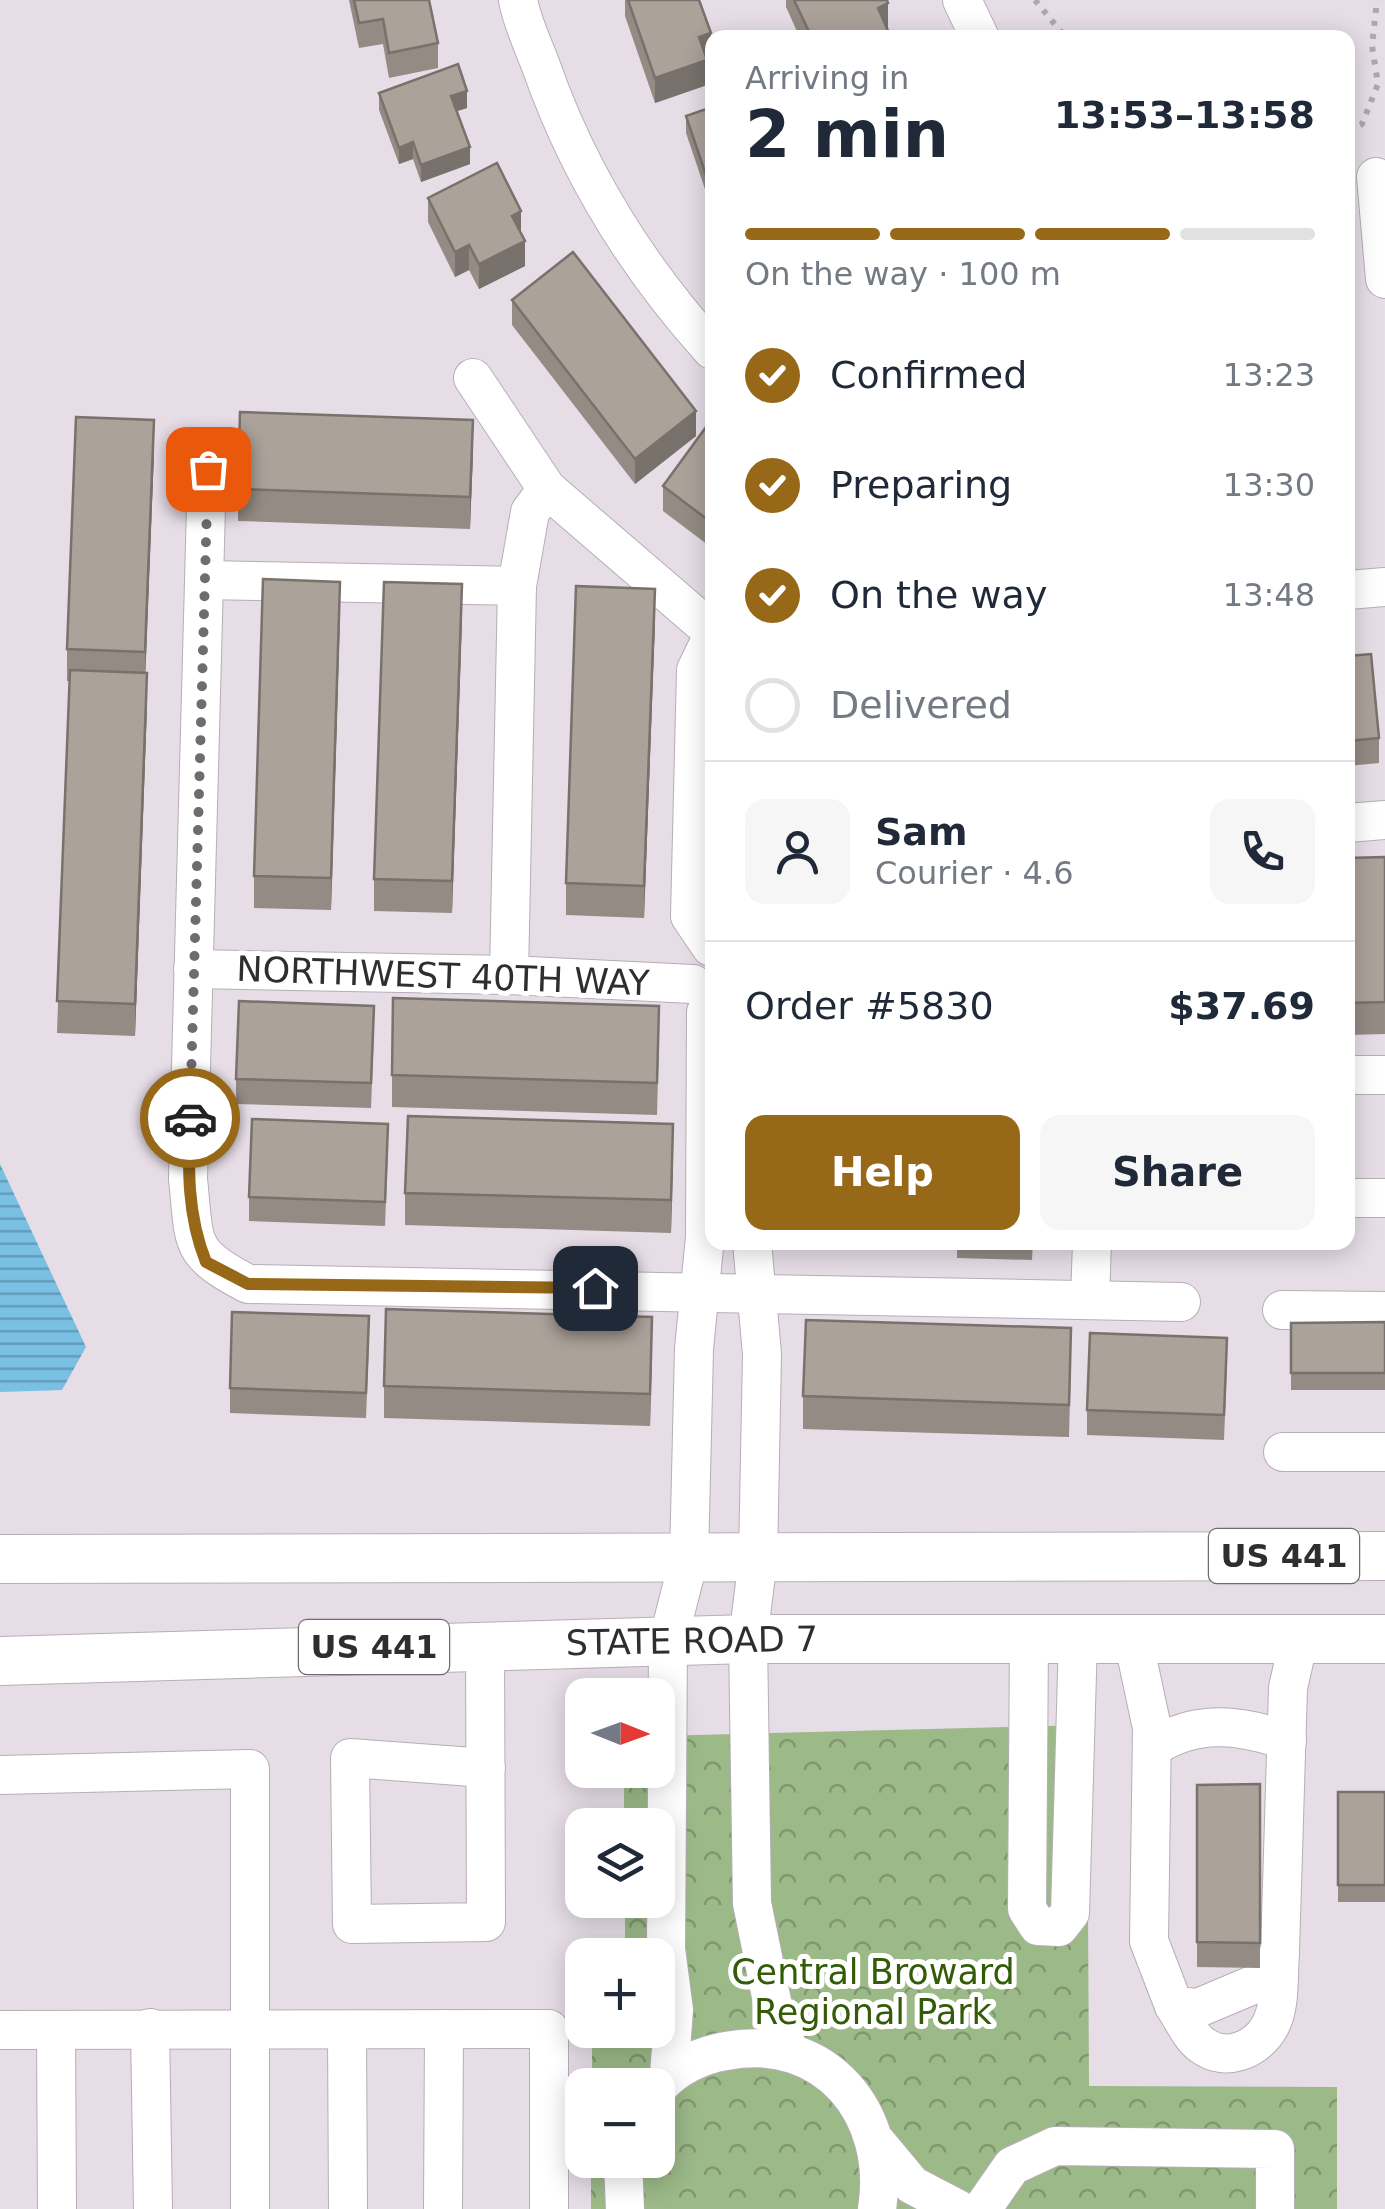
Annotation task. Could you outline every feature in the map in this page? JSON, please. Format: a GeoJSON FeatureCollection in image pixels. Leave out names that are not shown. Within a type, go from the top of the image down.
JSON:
{"type":"FeatureCollection","features":[{"type":"Feature","properties":{"kind":"main road","name":"US 441"},"geometry":{"type":"LineString","coordinates":[[0,1560],[1385,1556]]}},
{"type":"Feature","properties":{"kind":"main road","name":"STATE ROAD 7"},"geometry":{"type":"LineString","coordinates":[[0,1662],[485,1644],[748,1639],[1385,1639]]}},
{"type":"Feature","properties":{"kind":"street"},"geometry":{"type":"LineString","coordinates":[[962,0],[976,30]]}},
{"type":"Feature","properties":{"kind":"street"},"geometry":{"type":"LineString","coordinates":[[519,4],[561,123],[606,210],[675,308],[705,342]]}},
{"type":"Feature","properties":{"kind":"street"},"geometry":{"type":"LineString","coordinates":[[1370,177],[1385,278]]}},
{"type":"Feature","properties":{"kind":"street"},"geometry":{"type":"LineString","coordinates":[[473,378],[547,488],[705,628]]}},
{"type":"Feature","properties":{"kind":"street"},"geometry":{"type":"LineString","coordinates":[[208,469],[188,1179],[194,1233],[206,1262],[248,1284],[1181,1302]]}},
{"type":"Feature","properties":{"kind":"street"},"geometry":{"type":"LineString","coordinates":[[510,975],[517,586],[530,512],[547,488]]}},
{"type":"Feature","properties":{"kind":"street"},"geometry":{"type":"LineString","coordinates":[[204,580],[517,586]]}},
{"type":"Feature","properties":{"kind":"street"},"geometry":{"type":"LineString","coordinates":[[1355,589],[1385,587]]}},
{"type":"Feature","properties":{"kind":"street"},"geometry":{"type":"LineString","coordinates":[[705,650],[696,670],[690,916],[705,936]]}},
{"type":"Feature","properties":{"kind":"street"},"geometry":{"type":"LineString","coordinates":[[1355,822],[1385,820]]}},
{"type":"Feature","properties":{"kind":"street"},"geometry":{"type":"LineString","coordinates":[[705,953],[701,957],[705,1111]]}},
{"type":"Feature","properties":{"kind":"street","name":"NORTHWEST 40TH WAY"},"geometry":{"type":"LineString","coordinates":[[194,969],[510,975],[704,1004]]}},
{"type":"Feature","properties":{"kind":"street"},"geometry":{"type":"LineString","coordinates":[[1355,1075],[1385,1074]]}},
{"type":"Feature","properties":{"kind":"street"},"geometry":{"type":"LineString","coordinates":[[1355,1198],[1385,1198]]}},
{"type":"Feature","properties":{"kind":"street"},"geometry":{"type":"LineString","coordinates":[[667,2068],[674,2040],[666,1949],[668,1641],[689,1558],[705,1230]]}},
{"type":"Feature","properties":{"kind":"street"},"geometry":{"type":"LineString","coordinates":[[753,1250],[762,1354],[758,1559],[748,1639],[752,1903],[776,2021],[790,2052]]}},
{"type":"Feature","properties":{"kind":"street"},"geometry":{"type":"LineString","coordinates":[[1090,1300],[1092,1250]]}},
{"type":"Feature","properties":{"kind":"street"},"geometry":{"type":"LineString","coordinates":[[1282,1310],[1385,1311]]}},
{"type":"Feature","properties":{"kind":"street"},"geometry":{"type":"LineString","coordinates":[[1283,1452],[1385,1452]]}},
{"type":"Feature","properties":{"kind":"street"},"geometry":{"type":"LineString","coordinates":[[1029,1639],[1027,1909],[1038,1926],[1059,1928],[1070,1913],[1078,1639]]}},
{"type":"Feature","properties":{"kind":"street"},"geometry":{"type":"LineString","coordinates":[[1133,1639],[1152,1748],[1149,1941],[1174,2006],[1200,2044],[1236,2053],[1257,2044],[1271,2024],[1276,2006],[1288,1688],[1299,1639]]}},
{"type":"Feature","properties":{"kind":"street"},"geometry":{"type":"LineString","coordinates":[[485,1644],[486,1768],[486,1922],[352,1924],[350,1758],[486,1768]]}},
{"type":"Feature","properties":{"kind":"street"},"geometry":{"type":"LineString","coordinates":[[1152,1748],[1176,1732],[1205,1727],[1253,1729],[1287,1742]]}},
{"type":"Feature","properties":{"kind":"street"},"geometry":{"type":"LineString","coordinates":[[0,1775],[250,1769],[250,2209]]}},
{"type":"Feature","properties":{"kind":"street"},"geometry":{"type":"LineString","coordinates":[[1174,2006],[1198,2008],[1262,1981],[1280,1952]]}},
{"type":"Feature","properties":{"kind":"street"},"geometry":{"type":"LineString","coordinates":[[150,2028],[153,2209]]}},
{"type":"Feature","properties":{"kind":"street"},"geometry":{"type":"LineString","coordinates":[[443,2209],[444,2029]]}},
{"type":"Feature","properties":{"kind":"street"},"geometry":{"type":"LineString","coordinates":[[0,2030],[549,2029],[549,2209]]}},
{"type":"Feature","properties":{"kind":"street"},"geometry":{"type":"LineString","coordinates":[[56,2030],[56,2209]]}},
{"type":"Feature","properties":{"kind":"street"},"geometry":{"type":"LineString","coordinates":[[347,2031],[348,2209]]}},
{"type":"Feature","properties":{"kind":"street"},"geometry":{"type":"LineString","coordinates":[[675,2074],[706,2054],[748,2046],[790,2052],[819,2066],[845,2086],[864,2112],[877,2143],[882,2179],[877,2209]]}},
{"type":"Feature","properties":{"kind":"street"},"geometry":{"type":"LineString","coordinates":[[877,2143],[912,2185],[958,2209]]}},
{"type":"Feature","properties":{"kind":"street"},"geometry":{"type":"LineString","coordinates":[[982,2209],[1012,2166],[1055,2146],[1276,2150],[1275,2209]]}},
{"type":"Feature","properties":{"kind":"street"},"geometry":{"type":"LineString","coordinates":[[623,2178],[625,2209]]}},
{"type":"Feature","properties":{"kind":"path"},"geometry":{"type":"LineString","coordinates":[[1035,0],[1059,30]]}},
{"type":"Feature","properties":{"kind":"path"},"geometry":{"type":"LineString","coordinates":[[1355,127],[1362,124],[1378,84],[1372,46],[1377,0]]}},
{"type":"Feature","properties":{"kind":"green space","name":"Central Broward Regional Park"},"geometry":{"type":"Polygon","coordinates":[[[1087,1725],[1089,2086],[1337,2087],[1337,2209],[591,2209],[591,2178],[675,2178],[675,2068],[592,2068],[592,2048],[675,2048],[675,1938],[625,1938],[625,1918],[675,1918],[675,1808],[624,1808],[624,1788],[675,1788],[675,1736],[1087,1725]]]}},
{"type":"Feature","properties":{"kind":"water"},"geometry":{"type":"Polygon","coordinates":[[[0,1164],[86,1347],[62,1390],[0,1392],[0,1164]]]}},
{"type":"Feature","properties":{"kind":"building"},"geometry":{"type":"Polygon","coordinates":[[[354,0],[429,0],[438,43],[389,53],[383,19],[359,23],[354,0]]]}},
{"type":"Feature","properties":{"kind":"building"},"geometry":{"type":"Polygon","coordinates":[[[628,0],[699,0],[710,30],[699,37],[705,61],[655,78],[628,0]]]}},
{"type":"Feature","properties":{"kind":"building"},"geometry":{"type":"Polygon","coordinates":[[[794,0],[887,0],[878,8],[888,30],[808,30],[794,0]]]}},
{"type":"Feature","properties":{"kind":"building"},"geometry":{"type":"Polygon","coordinates":[[[458,64],[467,91],[451,96],[470,147],[421,165],[413,142],[399,148],[379,93],[458,64]]]}},
{"type":"Feature","properties":{"kind":"building"},"geometry":{"type":"Polygon","coordinates":[[[705,109],[705,172],[686,116],[705,109]]]}},
{"type":"Feature","properties":{"kind":"building"},"geometry":{"type":"Polygon","coordinates":[[[497,163],[521,211],[512,216],[525,241],[479,264],[469,245],[455,252],[428,198],[497,163]]]}},
{"type":"Feature","properties":{"kind":"building"},"geometry":{"type":"Polygon","coordinates":[[[573,252],[696,411],[635,459],[512,300],[573,252]]]}},
{"type":"Feature","properties":{"kind":"building"},"geometry":{"type":"Polygon","coordinates":[[[240,412],[473,420],[470,497],[238,489],[240,412]]]}},
{"type":"Feature","properties":{"kind":"building"},"geometry":{"type":"Polygon","coordinates":[[[76,417],[154,420],[145,652],[67,649],[76,417]]]}},
{"type":"Feature","properties":{"kind":"building"},"geometry":{"type":"Polygon","coordinates":[[[705,428],[705,518],[663,486],[705,428]]]}},
{"type":"Feature","properties":{"kind":"building"},"geometry":{"type":"Polygon","coordinates":[[[263,579],[340,582],[331,878],[254,876],[263,579]]]}},
{"type":"Feature","properties":{"kind":"building"},"geometry":{"type":"Polygon","coordinates":[[[384,582],[462,584],[452,881],[374,879],[384,582]]]}},
{"type":"Feature","properties":{"kind":"building"},"geometry":{"type":"Polygon","coordinates":[[[576,586],[655,589],[644,886],[566,883],[576,586]]]}},
{"type":"Feature","properties":{"kind":"building"},"geometry":{"type":"Polygon","coordinates":[[[1371,654],[1379,738],[1355,740],[1355,655],[1371,654]]]}},
{"type":"Feature","properties":{"kind":"building"},"geometry":{"type":"Polygon","coordinates":[[[70,670],[147,673],[135,1004],[57,1001],[70,670]]]}},
{"type":"Feature","properties":{"kind":"building"},"geometry":{"type":"Polygon","coordinates":[[[1385,857],[1385,1002],[1355,1003],[1355,858],[1385,857]]]}},
{"type":"Feature","properties":{"kind":"building"},"geometry":{"type":"Polygon","coordinates":[[[393,998],[659,1006],[657,1083],[392,1075],[393,998]]]}},
{"type":"Feature","properties":{"kind":"building"},"geometry":{"type":"Polygon","coordinates":[[[239,1001],[374,1006],[371,1083],[236,1079],[239,1001]]]}},
{"type":"Feature","properties":{"kind":"building"},"geometry":{"type":"Polygon","coordinates":[[[408,1116],[673,1124],[671,1200],[405,1193],[408,1116]]]}},
{"type":"Feature","properties":{"kind":"building"},"geometry":{"type":"Polygon","coordinates":[[[252,1119],[388,1124],[385,1202],[249,1197],[252,1119]]]}},
{"type":"Feature","properties":{"kind":"building"},"geometry":{"type":"Polygon","coordinates":[[[386,1309],[652,1317],[650,1394],[384,1386],[386,1309]]]}},
{"type":"Feature","properties":{"kind":"building"},"geometry":{"type":"Polygon","coordinates":[[[232,1312],[369,1316],[366,1393],[230,1388],[232,1312]]]}},
{"type":"Feature","properties":{"kind":"building"},"geometry":{"type":"Polygon","coordinates":[[[806,1320],[1071,1328],[1069,1405],[803,1396],[806,1320]]]}},
{"type":"Feature","properties":{"kind":"building"},"geometry":{"type":"Polygon","coordinates":[[[1385,1322],[1385,1373],[1291,1373],[1291,1323],[1385,1322]]]}},
{"type":"Feature","properties":{"kind":"building"},"geometry":{"type":"Polygon","coordinates":[[[1090,1333],[1227,1338],[1224,1415],[1087,1410],[1090,1333]]]}},
{"type":"Feature","properties":{"kind":"building"},"geometry":{"type":"Polygon","coordinates":[[[1260,1784],[1260,1943],[1197,1942],[1197,1785],[1260,1784]]]}},
{"type":"Feature","properties":{"kind":"building"},"geometry":{"type":"Polygon","coordinates":[[[1338,1792],[1385,1792],[1385,1885],[1338,1885],[1338,1792]]]}},
{"type":"Feature","properties":{"kind":"way so far"},"geometry":{"type":"LineString","coordinates":[[190,1118],[208,469]]}},
{"type":"Feature","properties":{"kind":"route"},"geometry":{"type":"LineString","coordinates":[[190,1118],[188,1179],[194,1233],[206,1262],[248,1284],[595,1288]]}}]}
